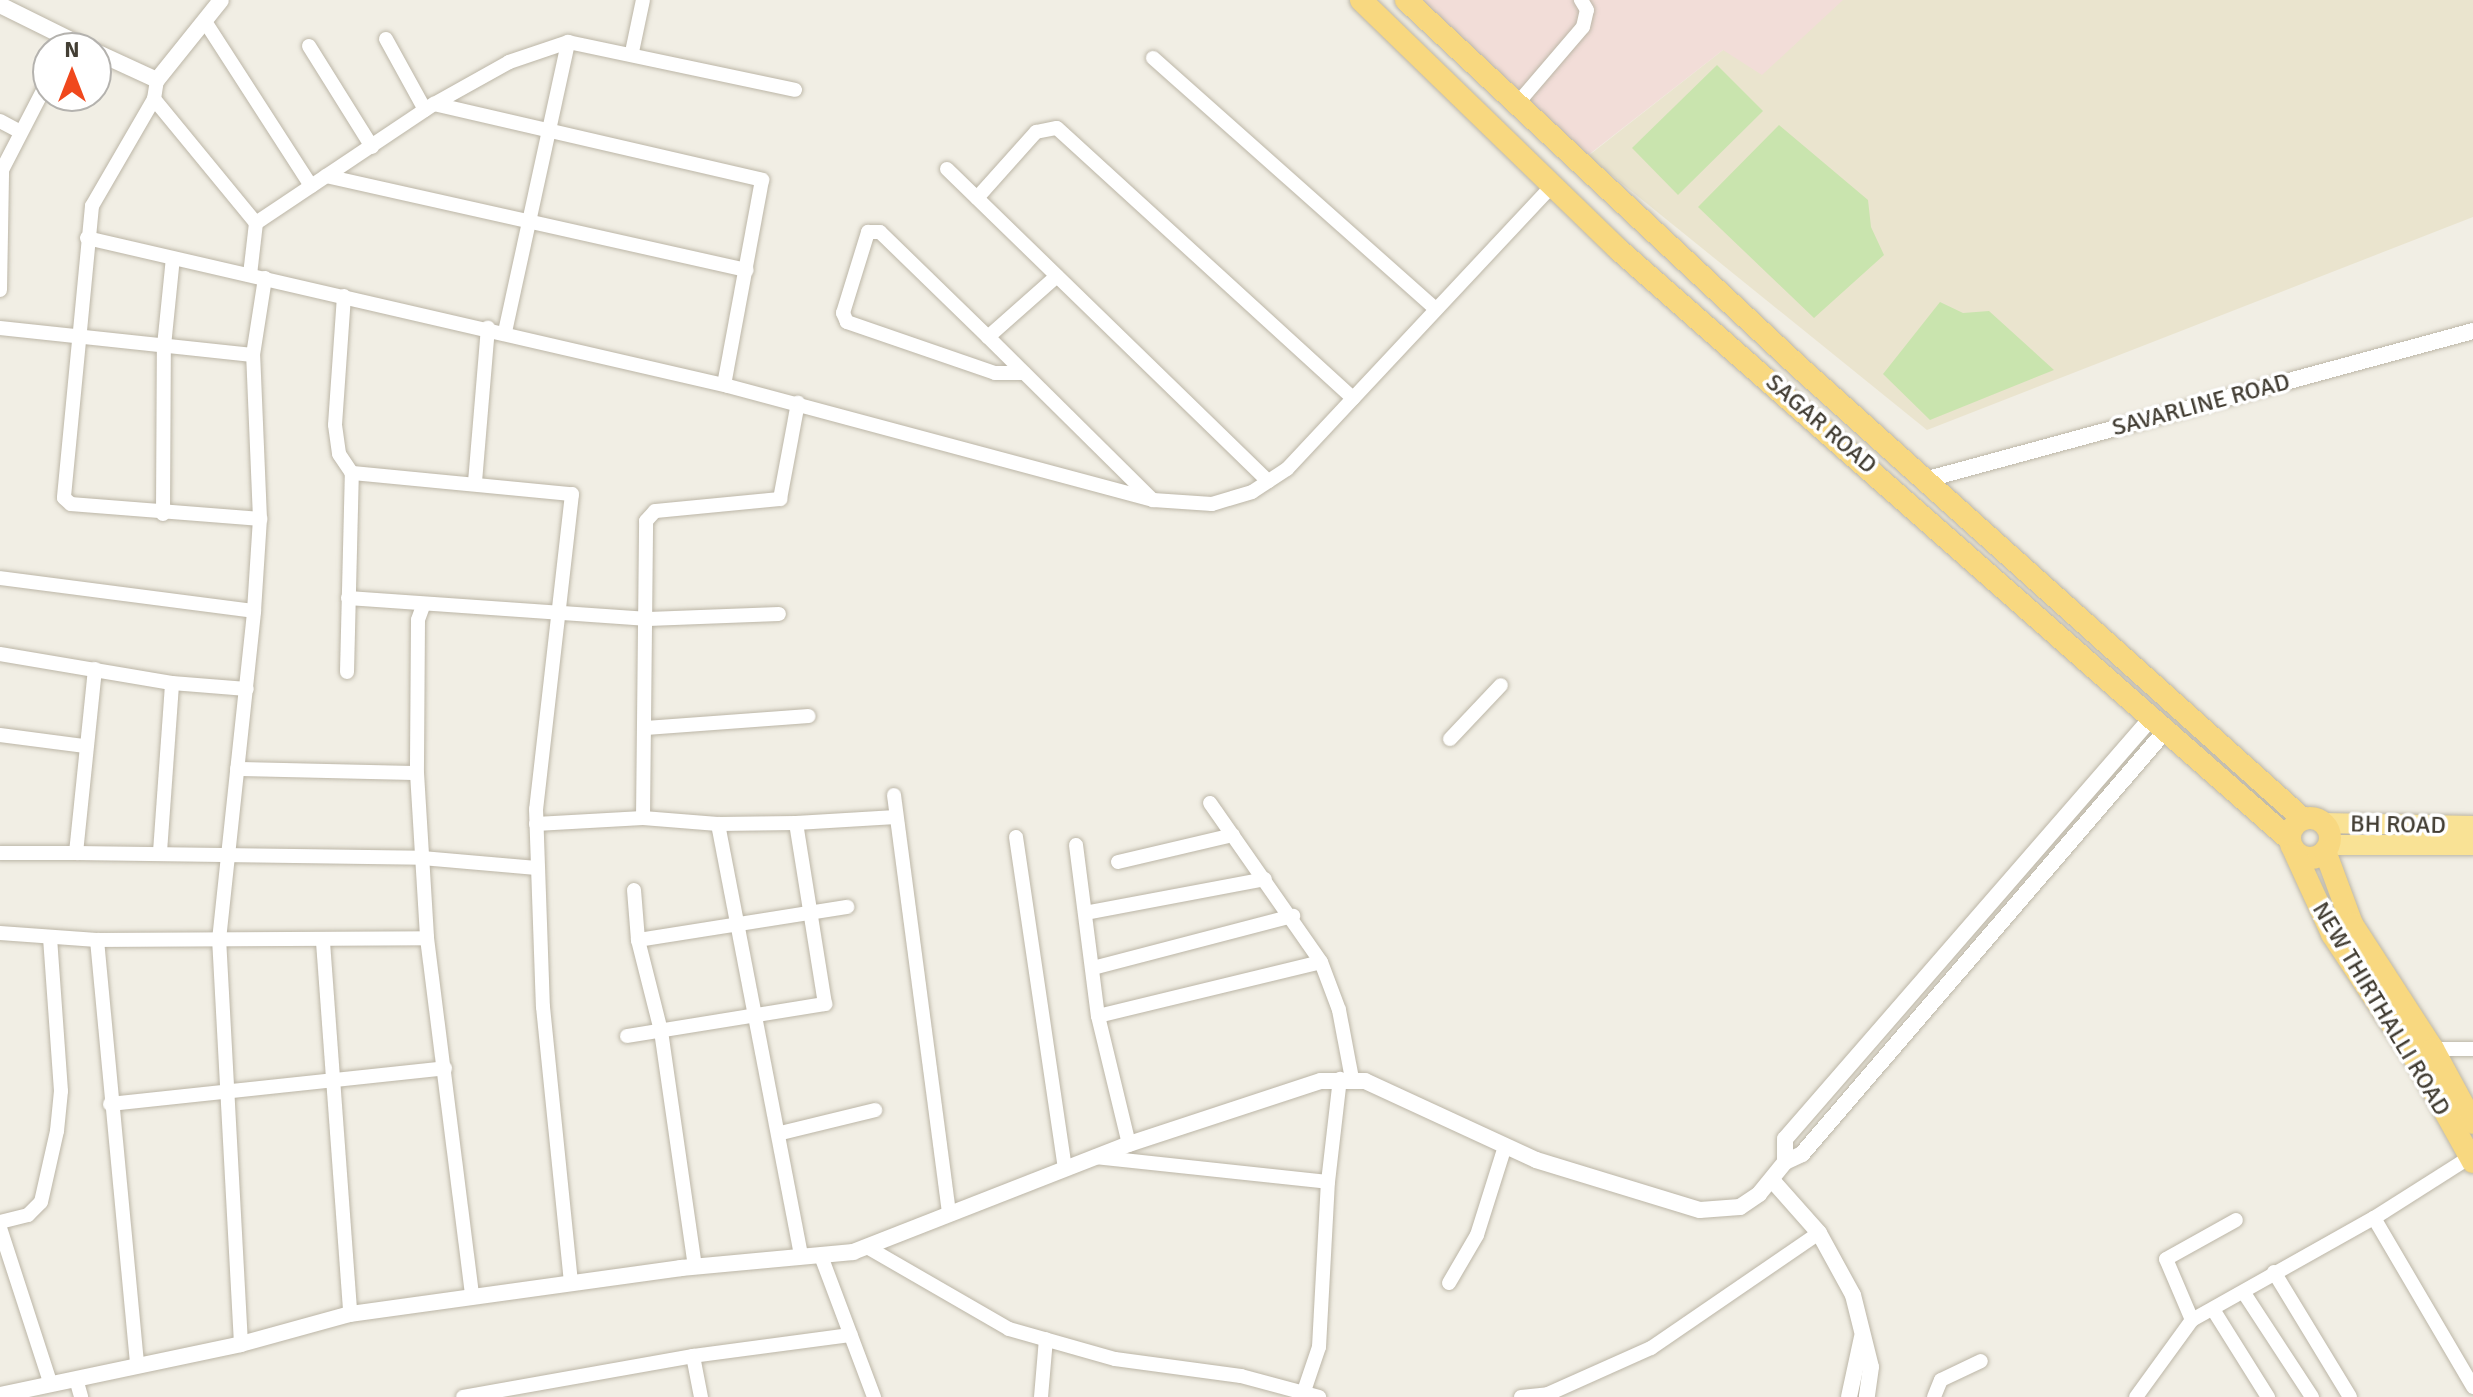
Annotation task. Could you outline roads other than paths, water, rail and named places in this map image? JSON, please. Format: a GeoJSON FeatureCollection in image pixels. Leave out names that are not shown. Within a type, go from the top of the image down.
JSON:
{"type":"FeatureCollection","features":[{"type":"Feature","properties":{"kind":"highway","name":"SAGAR ROAD"},"geometry":{"type":"LineString","coordinates":[[1361,0],[1552,186],[2159,723],[2292,846]]}},
{"type":"Feature","properties":{"kind":"highway","name":"SAGAR ROAD"},"geometry":{"type":"LineString","coordinates":[[1406,0],[1799,367],[1928,479],[2320,835]]}},
{"type":"Feature","properties":{"kind":"highway"},"geometry":{"type":"LineString","coordinates":[[2293,828],[2320,835],[2309,858],[2292,846],[2293,828]]}},
{"type":"Feature","properties":{"kind":"highway","name":"NEW THIRTHALLI ROAD"},"geometry":{"type":"LineString","coordinates":[[2320,835],[2352,924],[2433,1049],[2473,1123]]}},
{"type":"Feature","properties":{"kind":"highway","name":"NEW THIRTHALLI ROAD"},"geometry":{"type":"LineString","coordinates":[[2292,846],[2332,934],[2419,1065],[2472,1160]]}},
{"type":"Feature","properties":{"kind":"main road","name":"BH ROAD"},"geometry":{"type":"LineString","coordinates":[[2320,835],[2473,826]]}},
{"type":"Feature","properties":{"kind":"main road","name":"BH ROAD"},"geometry":{"type":"LineString","coordinates":[[2320,835],[2473,845]]}},
{"type":"Feature","properties":{"kind":"street"},"geometry":{"type":"LineString","coordinates":[[221,0],[206,23],[157,80],[154,99],[92,206],[64,498],[71,504],[163,514],[260,519]]}},
{"type":"Feature","properties":{"kind":"street"},"geometry":{"type":"LineString","coordinates":[[632,52],[643,0]]}},
{"type":"Feature","properties":{"kind":"street"},"geometry":{"type":"LineString","coordinates":[[1517,104],[1583,27],[1584,5],[1601,0]]}},
{"type":"Feature","properties":{"kind":"street"},"geometry":{"type":"LineString","coordinates":[[0,5],[51,32]]}},
{"type":"Feature","properties":{"kind":"street"},"geometry":{"type":"LineString","coordinates":[[206,23],[311,186]]}},
{"type":"Feature","properties":{"kind":"street"},"geometry":{"type":"LineString","coordinates":[[386,39],[430,107],[759,178],[763,184],[724,385]]}},
{"type":"Feature","properties":{"kind":"street"},"geometry":{"type":"LineString","coordinates":[[505,332],[551,133],[568,42]]}},
{"type":"Feature","properties":{"kind":"street"},"geometry":{"type":"LineString","coordinates":[[256,223],[430,107],[509,62],[568,42],[632,52],[795,90]]}},
{"type":"Feature","properties":{"kind":"street"},"geometry":{"type":"LineString","coordinates":[[309,46],[372,147]]}},
{"type":"Feature","properties":{"kind":"street"},"geometry":{"type":"LineString","coordinates":[[1153,58],[1436,309]]}},
{"type":"Feature","properties":{"kind":"street"},"geometry":{"type":"LineString","coordinates":[[112,59],[157,80]]}},
{"type":"Feature","properties":{"kind":"street"},"geometry":{"type":"LineString","coordinates":[[154,99],[256,223],[250,275]]}},
{"type":"Feature","properties":{"kind":"street"},"geometry":{"type":"LineString","coordinates":[[0,290],[1,170],[32,109]]}},
{"type":"Feature","properties":{"kind":"street"},"geometry":{"type":"LineString","coordinates":[[0,121],[19,131]]}},
{"type":"Feature","properties":{"kind":"street"},"geometry":{"type":"LineString","coordinates":[[977,198],[1036,132],[1057,128],[1353,398]]}},
{"type":"Feature","properties":{"kind":"street"},"geometry":{"type":"LineString","coordinates":[[947,169],[1268,481]]}},
{"type":"Feature","properties":{"kind":"street"},"geometry":{"type":"LineString","coordinates":[[326,176],[747,270]]}},
{"type":"Feature","properties":{"kind":"street"},"geometry":{"type":"LineString","coordinates":[[87,238],[488,328],[798,403],[1153,500],[1212,504],[1252,492],[1287,469],[1552,186]]}},
{"type":"Feature","properties":{"kind":"street"},"geometry":{"type":"LineString","coordinates":[[1024,373],[995,373],[847,322],[843,313],[868,232],[880,232],[988,337],[1153,500]]}},
{"type":"Feature","properties":{"kind":"street"},"geometry":{"type":"LineString","coordinates":[[163,514],[164,346],[173,258]]}},
{"type":"Feature","properties":{"kind":"street"},"geometry":{"type":"LineString","coordinates":[[988,337],[1057,276]]}},
{"type":"Feature","properties":{"kind":"street"},"geometry":{"type":"LineString","coordinates":[[241,1344],[225,1095],[219,940],[254,611],[260,519],[253,355],[265,278]]}},
{"type":"Feature","properties":{"kind":"street"},"geometry":{"type":"LineString","coordinates":[[344,296],[335,425],[339,454],[352,473],[347,672]]}},
{"type":"Feature","properties":{"kind":"street"},"geometry":{"type":"LineString","coordinates":[[0,328],[253,355]]}},
{"type":"Feature","properties":{"kind":"street"},"geometry":{"type":"LineString","coordinates":[[475,482],[488,328]]}},
{"type":"Feature","properties":{"kind":"street","name":"SAVARLINE ROAD"},"geometry":{"type":"LineString","coordinates":[[1928,479],[2473,331]]}},
{"type":"Feature","properties":{"kind":"street"},"geometry":{"type":"LineString","coordinates":[[643,818],[650,515],[780,499],[798,403]]}},
{"type":"Feature","properties":{"kind":"street"},"geometry":{"type":"LineString","coordinates":[[352,473],[475,482],[572,494],[562,615],[536,824],[543,1007],[571,1283]]}},
{"type":"Feature","properties":{"kind":"street"},"geometry":{"type":"LineString","coordinates":[[0,578],[254,611]]}},
{"type":"Feature","properties":{"kind":"street"},"geometry":{"type":"LineString","coordinates":[[348,598],[423,606],[435,600],[562,615],[648,619],[779,614]]}},
{"type":"Feature","properties":{"kind":"street"},"geometry":{"type":"LineString","coordinates":[[423,606],[418,620],[417,773],[427,938],[472,1294]]}},
{"type":"Feature","properties":{"kind":"street"},"geometry":{"type":"LineString","coordinates":[[0,654],[172,683],[247,689]]}},
{"type":"Feature","properties":{"kind":"street"},"geometry":{"type":"LineString","coordinates":[[76,853],[95,669]]}},
{"type":"Feature","properties":{"kind":"street"},"geometry":{"type":"LineString","coordinates":[[160,852],[172,683]]}},
{"type":"Feature","properties":{"kind":"street"},"geometry":{"type":"LineString","coordinates":[[1450,739],[1501,685]]}},
{"type":"Feature","properties":{"kind":"street"},"geometry":{"type":"LineString","coordinates":[[646,728],[809,716]]}},
{"type":"Feature","properties":{"kind":"street"},"geometry":{"type":"LineString","coordinates":[[4,1395],[137,1363],[241,1344],[350,1314],[472,1294],[695,1267],[821,1256],[867,1247],[949,1210],[1129,1144],[1346,1079],[1388,1089],[1536,1160],[1700,1210],[1725,1211],[1749,1203],[1785,1162],[1802,1154],[2159,723]]}},
{"type":"Feature","properties":{"kind":"street"},"geometry":{"type":"LineString","coordinates":[[0,735],[85,746]]}},
{"type":"Feature","properties":{"kind":"street"},"geometry":{"type":"LineString","coordinates":[[237,769],[417,773]]}},
{"type":"Feature","properties":{"kind":"street"},"geometry":{"type":"LineString","coordinates":[[894,795],[949,1210]]}},
{"type":"Feature","properties":{"kind":"street"},"geometry":{"type":"LineString","coordinates":[[867,1247],[1009,1329],[1115,1359],[1241,1376],[1309,1396],[1319,1347],[1328,1182],[1346,1079],[1339,1010],[1321,962],[1293,916],[1210,803]]}},
{"type":"Feature","properties":{"kind":"street"},"geometry":{"type":"LineString","coordinates":[[536,824],[643,818],[718,824],[796,823],[896,817]]}},
{"type":"Feature","properties":{"kind":"street"},"geometry":{"type":"LineString","coordinates":[[627,1036],[755,1018],[825,1004],[796,823]]}},
{"type":"Feature","properties":{"kind":"street"},"geometry":{"type":"LineString","coordinates":[[718,824],[755,1018],[781,1133],[801,1257]]}},
{"type":"Feature","properties":{"kind":"street"},"geometry":{"type":"LineString","coordinates":[[1118,862],[1233,835]]}},
{"type":"Feature","properties":{"kind":"street"},"geometry":{"type":"LineString","coordinates":[[1016,837],[1065,1169]]}},
{"type":"Feature","properties":{"kind":"street"},"geometry":{"type":"LineString","coordinates":[[1076,845],[1098,1016],[1129,1144]]}},
{"type":"Feature","properties":{"kind":"street"},"geometry":{"type":"LineString","coordinates":[[0,853],[160,852],[226,856],[422,858],[537,868]]}},
{"type":"Feature","properties":{"kind":"street"},"geometry":{"type":"LineString","coordinates":[[1085,913],[1265,879]]}},
{"type":"Feature","properties":{"kind":"street"},"geometry":{"type":"LineString","coordinates":[[634,890],[638,940],[661,1031],[695,1267]]}},
{"type":"Feature","properties":{"kind":"street"},"geometry":{"type":"LineString","coordinates":[[638,940],[737,927],[847,907]]}},
{"type":"Feature","properties":{"kind":"street"},"geometry":{"type":"LineString","coordinates":[[1093,968],[1293,916]]}},
{"type":"Feature","properties":{"kind":"street"},"geometry":{"type":"LineString","coordinates":[[0,933],[97,940],[323,942],[427,938]]}},
{"type":"Feature","properties":{"kind":"street"},"geometry":{"type":"LineString","coordinates":[[50,937],[61,1091],[57,1131],[41,1202],[28,1215],[0,1225],[50,1382]]}},
{"type":"Feature","properties":{"kind":"street"},"geometry":{"type":"LineString","coordinates":[[97,940],[110,1104],[137,1363]]}},
{"type":"Feature","properties":{"kind":"street"},"geometry":{"type":"LineString","coordinates":[[323,942],[336,1081],[350,1314]]}},
{"type":"Feature","properties":{"kind":"street"},"geometry":{"type":"LineString","coordinates":[[1098,1016],[1321,962]]}},
{"type":"Feature","properties":{"kind":"street"},"geometry":{"type":"LineString","coordinates":[[2433,1049],[2473,1049]]}},
{"type":"Feature","properties":{"kind":"street"},"geometry":{"type":"LineString","coordinates":[[110,1104],[225,1095],[445,1068]]}},
{"type":"Feature","properties":{"kind":"street"},"geometry":{"type":"LineString","coordinates":[[781,1133],[875,1110]]}},
{"type":"Feature","properties":{"kind":"street"},"geometry":{"type":"LineString","coordinates":[[1449,1283],[1477,1235],[1505,1146]]}},
{"type":"Feature","properties":{"kind":"street"},"geometry":{"type":"LineString","coordinates":[[1095,1157],[1328,1182]]}},
{"type":"Feature","properties":{"kind":"street"},"geometry":{"type":"LineString","coordinates":[[2136,1397],[2192,1320],[2214,1311],[2274,1272],[2472,1160]]}},
{"type":"Feature","properties":{"kind":"street"},"geometry":{"type":"LineString","coordinates":[[1772,1180],[1819,1233],[1853,1295],[1871,1367],[1867,1397]]}},
{"type":"Feature","properties":{"kind":"street"},"geometry":{"type":"LineString","coordinates":[[2374,1218],[2473,1387]]}},
{"type":"Feature","properties":{"kind":"street"},"geometry":{"type":"LineString","coordinates":[[2192,1320],[2166,1259],[2236,1220]]}},
{"type":"Feature","properties":{"kind":"street"},"geometry":{"type":"LineString","coordinates":[[1548,1394],[1651,1348],[1819,1233]]}},
{"type":"Feature","properties":{"kind":"street"},"geometry":{"type":"LineString","coordinates":[[821,1256],[874,1397]]}},
{"type":"Feature","properties":{"kind":"street"},"geometry":{"type":"LineString","coordinates":[[2274,1272],[2350,1397]]}},
{"type":"Feature","properties":{"kind":"street"},"geometry":{"type":"LineString","coordinates":[[2244,1293],[2312,1397]]}},
{"type":"Feature","properties":{"kind":"street"},"geometry":{"type":"LineString","coordinates":[[2214,1311],[2268,1397]]}},
{"type":"Feature","properties":{"kind":"street"},"geometry":{"type":"LineString","coordinates":[[463,1397],[693,1356],[851,1335]]}},
{"type":"Feature","properties":{"kind":"street"},"geometry":{"type":"LineString","coordinates":[[1849,1397],[1862,1337]]}},
{"type":"Feature","properties":{"kind":"street"},"geometry":{"type":"LineString","coordinates":[[1041,1397],[1046,1339]]}},
{"type":"Feature","properties":{"kind":"street"},"geometry":{"type":"LineString","coordinates":[[693,1356],[701,1397]]}},
{"type":"Feature","properties":{"kind":"street"},"geometry":{"type":"LineString","coordinates":[[1934,1397],[1941,1380],[1981,1361]]}},
{"type":"Feature","properties":{"kind":"street"},"geometry":{"type":"LineString","coordinates":[[76,1379],[81,1397]]}},
{"type":"Feature","properties":{"kind":"street"},"geometry":{"type":"LineString","coordinates":[[1521,1397],[1548,1394],[1564,1397]]}}]}
